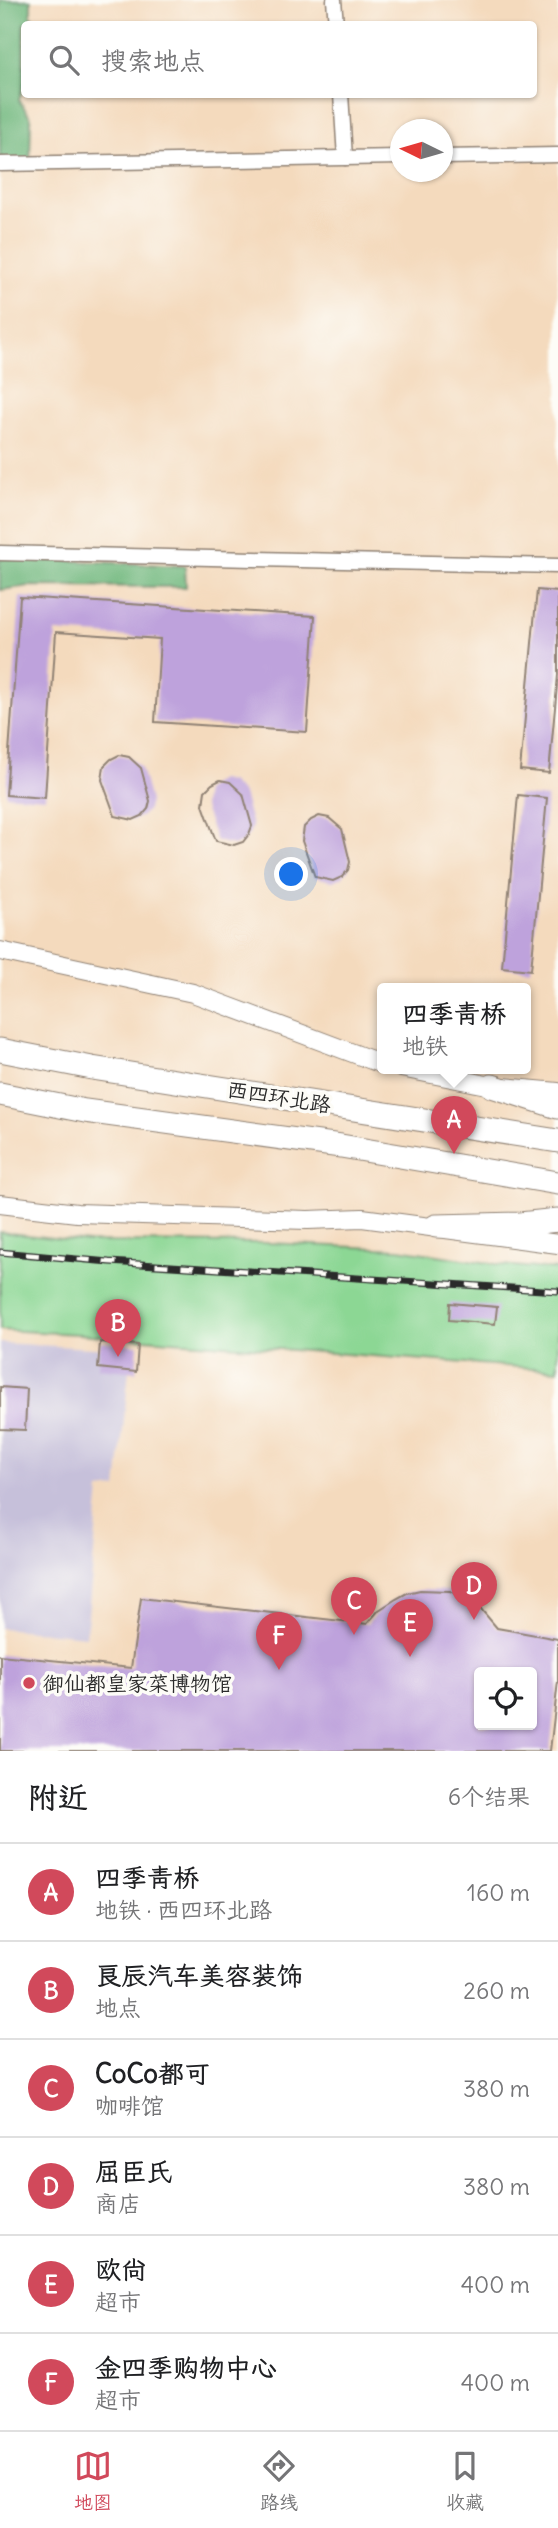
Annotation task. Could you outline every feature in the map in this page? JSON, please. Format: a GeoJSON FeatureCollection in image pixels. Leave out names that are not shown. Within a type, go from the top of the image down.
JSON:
{"type":"FeatureCollection","features":[{"type":"Feature","properties":{"kind":"highway","name":"西四环北路"},"geometry":{"type":"LineString","coordinates":[[0,1050],[92,1068],[558,1140]]}},
{"type":"Feature","properties":{"kind":"highway"},"geometry":{"type":"LineString","coordinates":[[492,1086],[558,1108]]}},
{"type":"Feature","properties":{"kind":"highway","name":"西四环北路"},"geometry":{"type":"LineString","coordinates":[[0,1094],[85,1111],[341,1146],[558,1183]]}},
{"type":"Feature","properties":{"kind":"highway"},"geometry":{"type":"LineString","coordinates":[[436,1226],[520,1224],[558,1220]]}},
{"type":"Feature","properties":{"kind":"street"},"geometry":{"type":"LineString","coordinates":[[334,0],[336,21]]}},
{"type":"Feature","properties":{"kind":"street"},"geometry":{"type":"LineString","coordinates":[[341,98],[345,158]]}},
{"type":"Feature","properties":{"kind":"street"},"geometry":{"type":"LineString","coordinates":[[453,157],[558,155]]}},
{"type":"Feature","properties":{"kind":"street"},"geometry":{"type":"LineString","coordinates":[[0,164],[390,157]]}},
{"type":"Feature","properties":{"kind":"street"},"geometry":{"type":"LineString","coordinates":[[0,553],[558,566]]}},
{"type":"Feature","properties":{"kind":"street"},"geometry":{"type":"LineString","coordinates":[[0,951],[193,993],[377,1062]]}},
{"type":"Feature","properties":{"kind":"street"},"geometry":{"type":"LineString","coordinates":[[431,1074],[492,1086],[558,1091]]}},
{"type":"Feature","properties":{"kind":"street"},"geometry":{"type":"LineString","coordinates":[[0,1204],[77,1213],[308,1220],[362,1218],[558,1244]]}},
{"type":"Feature","properties":{"kind":"shaded area"},"geometry":{"type":"Polygon","coordinates":[[[0,1343],[131,1350],[117,1488],[100,1490],[86,1636],[0,1628],[0,1343]]]}},
{"type":"Feature","properties":{"kind":"green space"},"geometry":{"type":"Polygon","coordinates":[[[0,0],[31,0],[31,15],[34,21],[21,21],[19,100],[31,118],[30,160],[0,161],[0,0]]]}},
{"type":"Feature","properties":{"kind":"green space"},"geometry":{"type":"Polygon","coordinates":[[[0,559],[185,566],[186,587],[30,586],[0,590],[0,559]]]}},
{"type":"Feature","properties":{"kind":"green space"},"geometry":{"type":"Polygon","coordinates":[[[0,1232],[88,1242],[268,1243],[399,1249],[502,1265],[558,1270],[558,1370],[0,1330],[0,1232]]]}},
{"type":"Feature","properties":{"kind":"building"},"geometry":{"type":"Polygon","coordinates":[[[537,590],[558,592],[558,675],[549,773],[520,770],[537,590]]]}},
{"type":"Feature","properties":{"kind":"building"},"geometry":{"type":"Polygon","coordinates":[[[20,597],[315,616],[307,732],[155,722],[160,639],[56,632],[45,798],[6,795],[20,597]]]}},
{"type":"Feature","properties":{"kind":"building"},"geometry":{"type":"Polygon","coordinates":[[[119,755],[129,757],[141,768],[150,801],[142,816],[133,820],[115,816],[102,780],[104,766],[119,755]]]}},
{"type":"Feature","properties":{"kind":"building"},"geometry":{"type":"Polygon","coordinates":[[[220,780],[230,782],[243,794],[252,826],[243,842],[234,845],[216,841],[203,805],[205,791],[220,780]]]}},
{"type":"Feature","properties":{"kind":"building"},"geometry":{"type":"Polygon","coordinates":[[[518,795],[547,798],[531,970],[502,967],[518,795]]]}},
{"type":"Feature","properties":{"kind":"building"},"geometry":{"type":"Polygon","coordinates":[[[319,816],[329,818],[342,829],[350,862],[342,877],[333,881],[315,877],[302,841],[304,827],[319,816]]]}},
{"type":"Feature","properties":{"kind":"building"},"geometry":{"type":"Polygon","coordinates":[[[450,1303],[497,1307],[495,1324],[449,1320],[450,1303]]]}},
{"type":"Feature","properties":{"kind":"building"},"geometry":{"type":"Polygon","coordinates":[[[100,1342],[138,1345],[136,1372],[98,1368],[100,1342]]]}},
{"type":"Feature","properties":{"kind":"building"},"geometry":{"type":"Polygon","coordinates":[[[0,1387],[27,1389],[25,1430],[0,1429],[0,1387]]]}},
{"type":"Feature","properties":{"kind":"building"},"geometry":{"type":"Polygon","coordinates":[[[420,1590],[450,1591],[475,1602],[497,1628],[558,1639],[558,1681],[550,1751],[0,1751],[0,1655],[131,1668],[141,1598],[367,1624],[379,1610],[396,1599],[420,1590]]]}},
{"type":"Feature","properties":{"kind":"railway"},"geometry":{"type":"LineString","coordinates":[[0,1252],[109,1262],[558,1291]]}},
{"type":"Feature","properties":{"kind":"place","name":"四季青桥"},"geometry":{"type":"Point","coordinates":[454,1154]}},
{"type":"Feature","properties":{"kind":"place","name":"良辰汽车美容装饰"},"geometry":{"type":"Point","coordinates":[118,1357]}},
{"type":"Feature","properties":{"kind":"place","name":"屈臣氏"},"geometry":{"type":"Point","coordinates":[474,1620]}},
{"type":"Feature","properties":{"kind":"place","name":"CoCo都可"},"geometry":{"type":"Point","coordinates":[354,1635]}},
{"type":"Feature","properties":{"kind":"place","name":"欧尚"},"geometry":{"type":"Point","coordinates":[410,1657]}},
{"type":"Feature","properties":{"kind":"place","name":"金四季购物中心"},"geometry":{"type":"Point","coordinates":[279,1670]}},
{"type":"Feature","properties":{"kind":"place","name":"御仙都皇家菜博物馆"},"geometry":{"type":"Point","coordinates":[29,1683]}}]}
